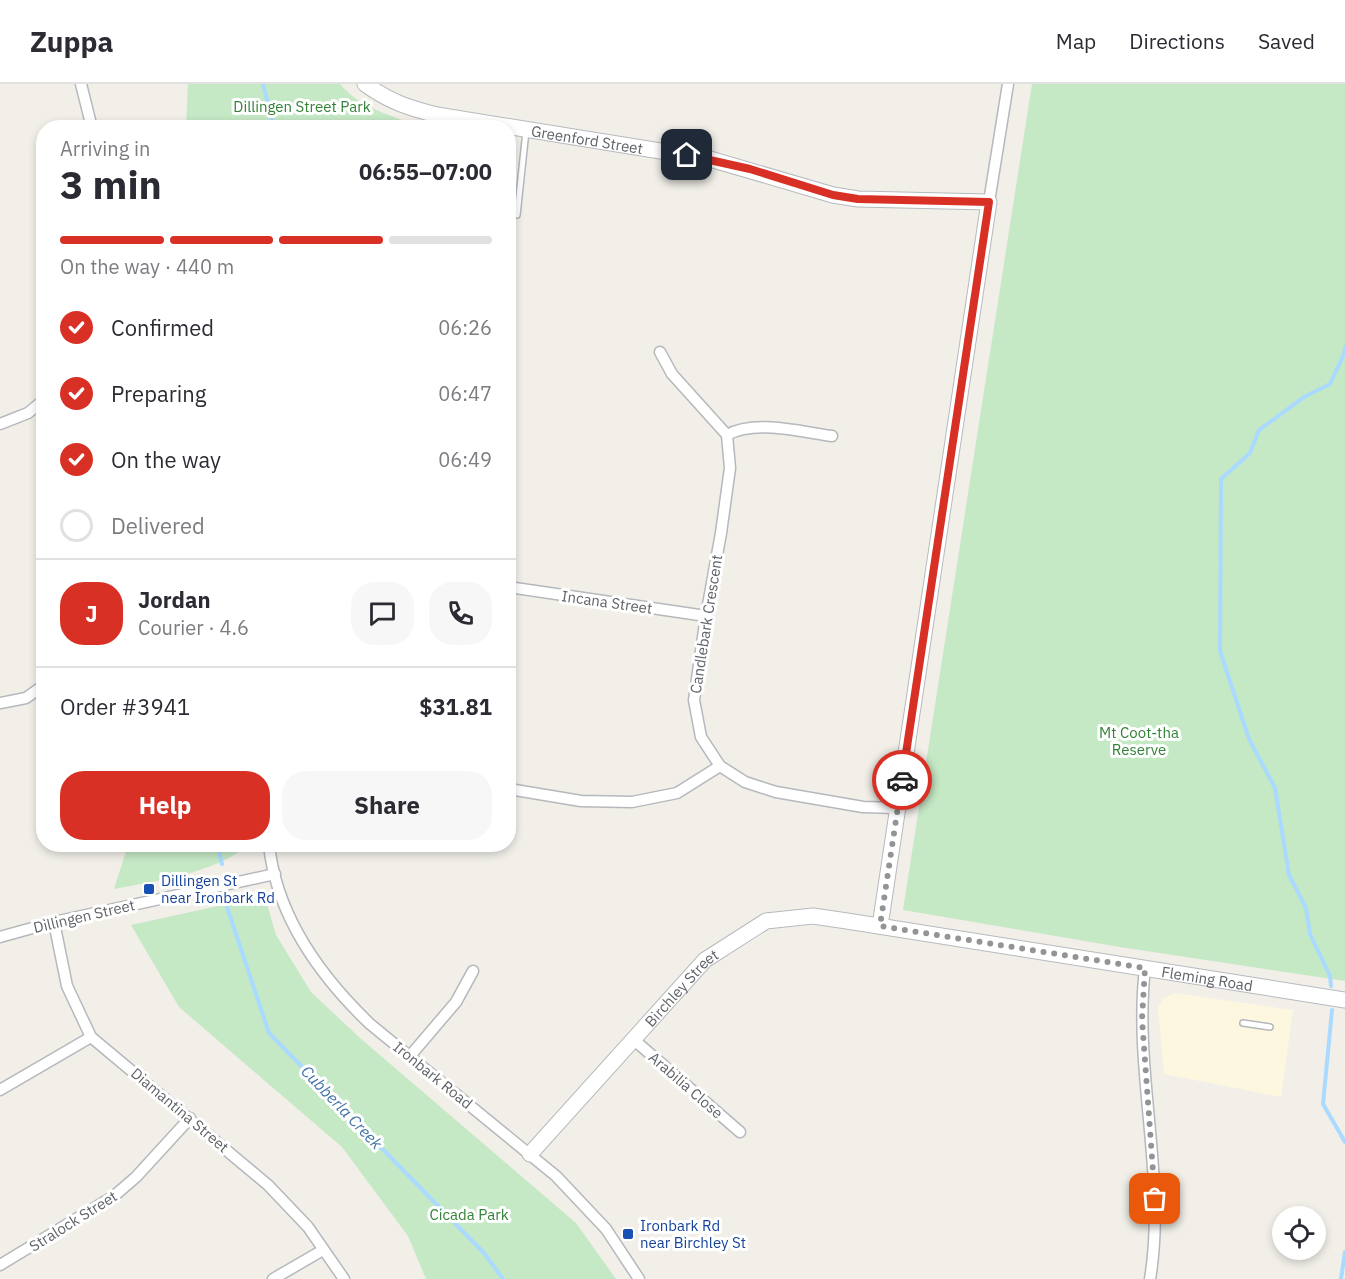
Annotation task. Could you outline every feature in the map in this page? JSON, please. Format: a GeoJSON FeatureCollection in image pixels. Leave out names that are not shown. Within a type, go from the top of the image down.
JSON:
{"type":"FeatureCollection","features":[{"type":"Feature","properties":{"kind":"street"},"geometry":{"type":"LineString","coordinates":[[81,84],[90,120]]}},
{"type":"Feature","properties":{"kind":"street","name":"Greenford Street"},"geometry":{"type":"LineString","coordinates":[[365,84],[403,106],[469,120]]}},
{"type":"Feature","properties":{"kind":"street"},"geometry":{"type":"LineString","coordinates":[[880,926],[1008,84]]}},
{"type":"Feature","properties":{"kind":"street","name":"Greenford Street"},"geometry":{"type":"LineString","coordinates":[[516,127],[710,159],[833,195],[858,199],[989,202]]}},
{"type":"Feature","properties":{"kind":"street"},"geometry":{"type":"LineString","coordinates":[[660,352],[672,374],[727,435],[735,430],[752,426],[832,436]]}},
{"type":"Feature","properties":{"kind":"street"},"geometry":{"type":"LineString","coordinates":[[0,424],[28,413],[36,406]]}},
{"type":"Feature","properties":{"kind":"street","name":"Candlebark Crescent"},"geometry":{"type":"LineString","coordinates":[[727,435],[730,468],[694,700],[701,737],[720,766],[745,782],[776,792],[863,807],[897,808]]}},
{"type":"Feature","properties":{"kind":"street","name":"Incana Street"},"geometry":{"type":"LineString","coordinates":[[516,588],[706,616]]}},
{"type":"Feature","properties":{"kind":"street"},"geometry":{"type":"LineString","coordinates":[[0,704],[26,698],[36,691]]}},
{"type":"Feature","properties":{"kind":"street"},"geometry":{"type":"LineString","coordinates":[[516,790],[581,801],[632,802],[677,793],[720,766]]}},
{"type":"Feature","properties":{"kind":"street","name":"Ironbark Road"},"geometry":{"type":"LineString","coordinates":[[271,852],[288,915],[314,962],[341,996],[370,1024],[556,1176],[593,1213],[618,1245],[639,1279]]}},
{"type":"Feature","properties":{"kind":"street","name":"Dillingen Street"},"geometry":{"type":"LineString","coordinates":[[0,937],[54,922],[275,874]]}},
{"type":"Feature","properties":{"kind":"street","name":"Birchley Street"},"geometry":{"type":"LineString","coordinates":[[530,1154],[705,960],[766,921],[813,916],[880,926]]}},
{"type":"Feature","properties":{"kind":"street","name":"Diamantina Street"},"geometry":{"type":"LineString","coordinates":[[54,922],[67,987],[91,1037],[268,1185],[308,1227],[344,1279]]}},
{"type":"Feature","properties":{"kind":"street","name":"Fleming Road"},"geometry":{"type":"LineString","coordinates":[[880,926],[1345,1000]]}},
{"type":"Feature","properties":{"kind":"street"},"geometry":{"type":"LineString","coordinates":[[1145,968],[1142,1019],[1155,1199],[1155,1247],[1150,1279]]}},
{"type":"Feature","properties":{"kind":"street"},"geometry":{"type":"LineString","coordinates":[[410,1056],[456,1002],[473,971]]}},
{"type":"Feature","properties":{"kind":"street"},"geometry":{"type":"LineString","coordinates":[[0,1090],[91,1037]]}},
{"type":"Feature","properties":{"kind":"street","name":"Arabilia Close"},"geometry":{"type":"LineString","coordinates":[[633,1040],[740,1131]]}},
{"type":"Feature","properties":{"kind":"street","name":"Stralock Street"},"geometry":{"type":"LineString","coordinates":[[0,1265],[114,1196],[136,1177],[190,1118]]}},
{"type":"Feature","properties":{"kind":"street"},"geometry":{"type":"LineString","coordinates":[[273,1279],[323,1250]]}},
{"type":"Feature","properties":{"kind":"lane"},"geometry":{"type":"LineString","coordinates":[[517,215],[526,129]]}},
{"type":"Feature","properties":{"kind":"lane"},"geometry":{"type":"LineString","coordinates":[[1243,1023],[1270,1027]]}},
{"type":"Feature","properties":{"kind":"shaded area"},"geometry":{"type":"Polygon","coordinates":[[[1174,993],[1293,1010],[1281,1097],[1164,1074],[1158,1008],[1163,999],[1174,993]]]}},
{"type":"Feature","properties":{"kind":"green space","name":"Dillingen Street Park"},"geometry":{"type":"Polygon","coordinates":[[[188,84],[340,84],[357,100],[401,120],[186,120],[188,84]]]}},
{"type":"Feature","properties":{"kind":"green space","name":"Mt Coot-tha Reserve"},"geometry":{"type":"Polygon","coordinates":[[[1032,84],[1345,84],[1345,981],[1120,947],[903,910],[1032,84]]]}},
{"type":"Feature","properties":{"kind":"green space"},"geometry":{"type":"Polygon","coordinates":[[[126,852],[239,852],[202,869],[114,889],[126,852]]]}},
{"type":"Feature","properties":{"kind":"green space","name":"Cicada Park"},"geometry":{"type":"Polygon","coordinates":[[[260,897],[267,904],[276,935],[311,992],[360,1038],[576,1223],[616,1279],[426,1279],[408,1236],[342,1147],[179,1007],[131,925],[260,897]]]}},
{"type":"Feature","properties":{"kind":"waterway","name":"Cubberla Creek"},"geometry":{"type":"LineString","coordinates":[[263,84],[272,120]]}},
{"type":"Feature","properties":{"kind":"waterway"},"geometry":{"type":"LineString","coordinates":[[1331,986],[1330,976],[1310,934],[1306,908],[1289,875],[1275,788],[1249,739],[1220,651],[1221,479],[1250,453],[1259,430],[1304,397],[1330,384],[1345,347]]}},
{"type":"Feature","properties":{"kind":"waterway","name":"Cubberla Creek"},"geometry":{"type":"LineString","coordinates":[[219,852],[222,864]]}},
{"type":"Feature","properties":{"kind":"waterway","name":"Cubberla Creek"},"geometry":{"type":"LineString","coordinates":[[227,907],[269,1033],[484,1253],[503,1279]]}},
{"type":"Feature","properties":{"kind":"waterway"},"geometry":{"type":"LineString","coordinates":[[1332,1010],[1323,1104],[1345,1142]]}},
{"type":"Feature","properties":{"kind":"waterway"},"geometry":{"type":"LineString","coordinates":[[1341,1279],[1345,1252]]}},
{"type":"Feature","properties":{"kind":"way so far"},"geometry":{"type":"LineString","coordinates":[[902,780],[880,926],[1145,968],[1142,993],[1143,1058],[1155,1199]]}},
{"type":"Feature","properties":{"kind":"place","name":"Dillingen St near Ironbark Rd"},"geometry":{"type":"Point","coordinates":[149,889]}},
{"type":"Feature","properties":{"kind":"place","name":"Ironbark Rd near Birchley St"},"geometry":{"type":"Point","coordinates":[628,1234]}},
{"type":"Feature","properties":{"kind":"route"},"geometry":{"type":"LineString","coordinates":[[687,155],[750,169],[833,195],[858,199],[989,202],[902,780]]}}]}
